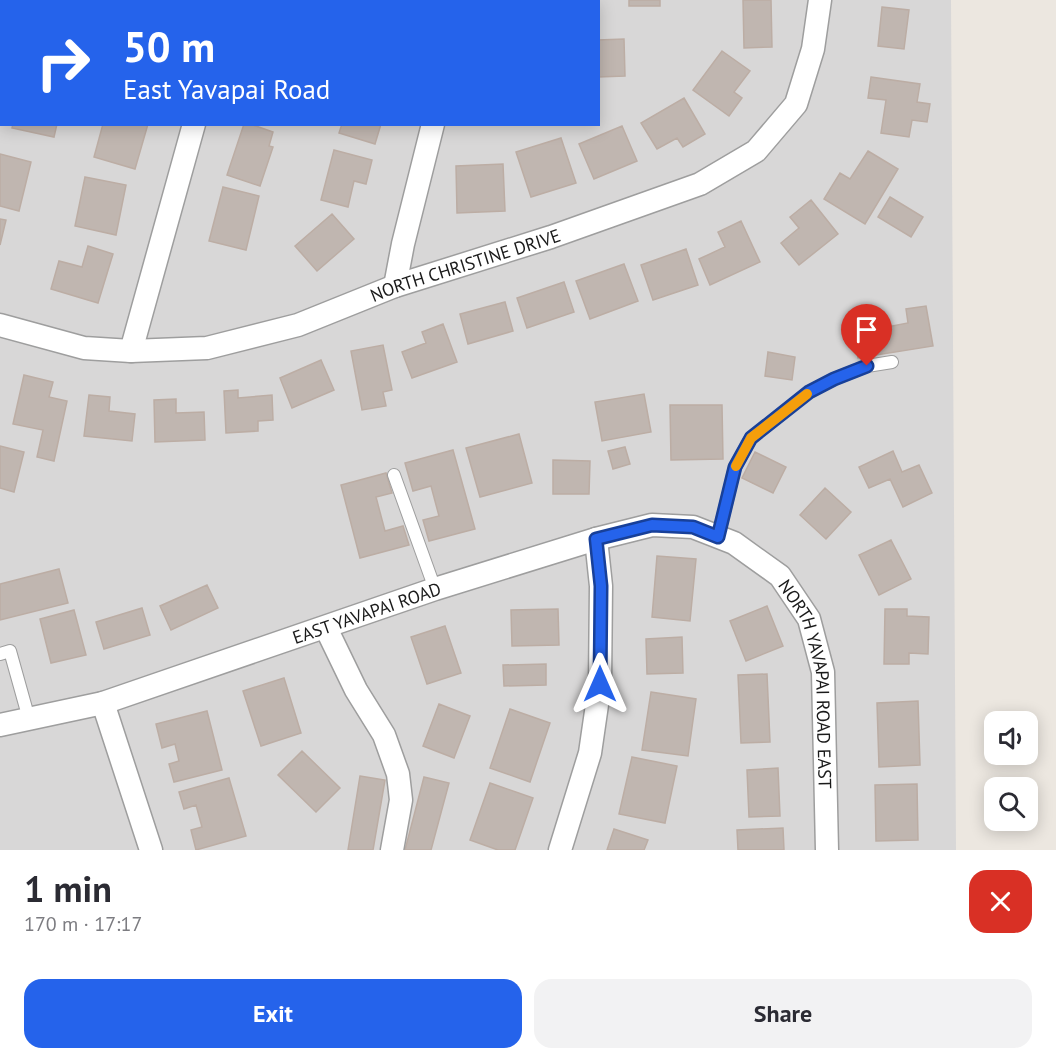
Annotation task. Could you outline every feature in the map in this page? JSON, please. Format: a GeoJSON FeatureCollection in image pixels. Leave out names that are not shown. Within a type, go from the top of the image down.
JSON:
{"type":"FeatureCollection","features":[{"type":"Feature","properties":{"kind":"street","name":"NORTH CHRISTINE DRIVE"},"geometry":{"type":"LineString","coordinates":[[0,325],[84,348],[131,351],[207,348],[298,325],[395,286],[552,237],[700,184],[756,151],[796,104],[813,49],[820,0]]}},
{"type":"Feature","properties":{"kind":"street"},"geometry":{"type":"LineString","coordinates":[[131,351],[193,126]]}},
{"type":"Feature","properties":{"kind":"street"},"geometry":{"type":"LineString","coordinates":[[395,286],[432,126]]}},
{"type":"Feature","properties":{"kind":"street","name":"EAST YAVAPAI ROAD"},"geometry":{"type":"LineString","coordinates":[[0,725],[103,703],[435,589],[596,539],[652,525],[693,527],[726,540]]}},
{"type":"Feature","properties":{"kind":"street"},"geometry":{"type":"LineString","coordinates":[[560,850],[590,753],[600,684],[601,586],[596,539]]}},
{"type":"Feature","properties":{"kind":"street","name":"NORTH YAVAPAI ROAD EAST"},"geometry":{"type":"LineString","coordinates":[[726,540],[780,576],[809,619],[823,672],[827,850]]}},
{"type":"Feature","properties":{"kind":"street"},"geometry":{"type":"LineString","coordinates":[[326,628],[356,690],[384,735],[398,774],[401,800],[392,850]]}},
{"type":"Feature","properties":{"kind":"street"},"geometry":{"type":"LineString","coordinates":[[103,703],[151,850]]}},
{"type":"Feature","properties":{"kind":"lane"},"geometry":{"type":"LineString","coordinates":[[726,540],[735,467],[751,438],[809,392],[867,366],[892,362]]}},
{"type":"Feature","properties":{"kind":"lane"},"geometry":{"type":"LineString","coordinates":[[394,475],[435,589]]}},
{"type":"Feature","properties":{"kind":"lane"},"geometry":{"type":"LineString","coordinates":[[0,654],[10,651],[28,719]]}},
{"type":"Feature","properties":{"kind":"shaded area"},"geometry":{"type":"Polygon","coordinates":[[[600,0],[951,0],[956,850],[0,850],[0,126],[600,126],[600,0]]]}},
{"type":"Feature","properties":{"kind":"building"},"geometry":{"type":"Polygon","coordinates":[[[629,0],[660,0],[660,6],[629,6],[629,0]]]}},
{"type":"Feature","properties":{"kind":"building"},"geometry":{"type":"Polygon","coordinates":[[[743,0],[771,0],[772,47],[744,48],[743,0]]]}},
{"type":"Feature","properties":{"kind":"building"},"geometry":{"type":"Polygon","coordinates":[[[882,7],[909,10],[904,49],[878,46],[882,7]]]}},
{"type":"Feature","properties":{"kind":"building"},"geometry":{"type":"Polygon","coordinates":[[[624,39],[625,76],[600,77],[600,40],[624,39]]]}},
{"type":"Feature","properties":{"kind":"building"},"geometry":{"type":"Polygon","coordinates":[[[722,51],[750,71],[734,92],[742,98],[729,116],[693,90],[722,51]]]}},
{"type":"Feature","properties":{"kind":"building"},"geometry":{"type":"Polygon","coordinates":[[[871,77],[920,84],[917,102],[930,104],[927,122],[912,120],[909,137],[881,133],[886,100],[868,98],[871,77]]]}},
{"type":"Feature","properties":{"kind":"building"},"geometry":{"type":"Polygon","coordinates":[[[684,98],[705,134],[683,147],[677,138],[657,149],[641,123],[684,98]]]}},
{"type":"Feature","properties":{"kind":"building"},"geometry":{"type":"Polygon","coordinates":[[[12,126],[57,126],[54,137],[12,128],[12,126]]]}},
{"type":"Feature","properties":{"kind":"building"},"geometry":{"type":"Polygon","coordinates":[[[102,126],[147,126],[135,169],[94,157],[102,126]]]}},
{"type":"Feature","properties":{"kind":"building"},"geometry":{"type":"Polygon","coordinates":[[[243,126],[256,126],[273,132],[269,146],[273,147],[260,186],[227,175],[243,126]]]}},
{"type":"Feature","properties":{"kind":"building"},"geometry":{"type":"Polygon","coordinates":[[[341,126],[380,126],[375,144],[339,133],[341,126]]]}},
{"type":"Feature","properties":{"kind":"building"},"geometry":{"type":"Polygon","coordinates":[[[622,126],[637,161],[594,179],[579,144],[622,126]]]}},
{"type":"Feature","properties":{"kind":"building"},"geometry":{"type":"Polygon","coordinates":[[[561,138],[576,183],[531,197],[516,152],[561,138]]]}},
{"type":"Feature","properties":{"kind":"building"},"geometry":{"type":"Polygon","coordinates":[[[334,150],[372,160],[366,184],[354,181],[348,207],[321,200],[334,150]]]}},
{"type":"Feature","properties":{"kind":"building"},"geometry":{"type":"Polygon","coordinates":[[[868,151],[898,169],[865,224],[824,199],[840,173],[850,179],[868,151]]]}},
{"type":"Feature","properties":{"kind":"building"},"geometry":{"type":"Polygon","coordinates":[[[0,154],[31,162],[19,211],[0,206],[0,154]]]}},
{"type":"Feature","properties":{"kind":"building"},"geometry":{"type":"Polygon","coordinates":[[[503,164],[505,211],[457,213],[456,166],[503,164]]]}},
{"type":"Feature","properties":{"kind":"building"},"geometry":{"type":"Polygon","coordinates":[[[85,177],[126,185],[116,235],[75,226],[85,177]]]}},
{"type":"Feature","properties":{"kind":"building"},"geometry":{"type":"Polygon","coordinates":[[[223,187],[259,196],[246,250],[209,241],[223,187]]]}},
{"type":"Feature","properties":{"kind":"building"},"geometry":{"type":"Polygon","coordinates":[[[890,197],[923,217],[911,237],[878,217],[890,197]]]}},
{"type":"Feature","properties":{"kind":"building"},"geometry":{"type":"Polygon","coordinates":[[[811,200],[838,234],[799,265],[781,243],[799,228],[790,217],[811,200]]]}},
{"type":"Feature","properties":{"kind":"building"},"geometry":{"type":"Polygon","coordinates":[[[332,214],[354,239],[317,271],[295,246],[332,214]]]}},
{"type":"Feature","properties":{"kind":"building"},"geometry":{"type":"Polygon","coordinates":[[[0,219],[6,220],[0,245],[0,219]]]}},
{"type":"Feature","properties":{"kind":"building"},"geometry":{"type":"Polygon","coordinates":[[[741,221],[760,262],[710,285],[699,259],[725,247],[718,232],[741,221]]]}},
{"type":"Feature","properties":{"kind":"building"},"geometry":{"type":"Polygon","coordinates":[[[88,246],[113,254],[98,303],[51,289],[59,261],[82,267],[88,246]]]}},
{"type":"Feature","properties":{"kind":"building"},"geometry":{"type":"Polygon","coordinates":[[[686,249],[698,285],[653,300],[641,265],[686,249]]]}},
{"type":"Feature","properties":{"kind":"building"},"geometry":{"type":"Polygon","coordinates":[[[624,264],[638,301],[590,319],[576,281],[624,264]]]}},
{"type":"Feature","properties":{"kind":"building"},"geometry":{"type":"Polygon","coordinates":[[[564,282],[574,312],[527,328],[517,298],[564,282]]]}},
{"type":"Feature","properties":{"kind":"building"},"geometry":{"type":"Polygon","coordinates":[[[505,302],[513,331],[468,344],[460,314],[505,302]]]}},
{"type":"Feature","properties":{"kind":"building"},"geometry":{"type":"Polygon","coordinates":[[[926,306],[933,346],[858,358],[852,323],[881,318],[882,328],[908,323],[906,309],[926,306]]]}},
{"type":"Feature","properties":{"kind":"building"},"geometry":{"type":"Polygon","coordinates":[[[443,324],[457,362],[412,378],[402,352],[426,343],[422,332],[443,324]]]}},
{"type":"Feature","properties":{"kind":"building"},"geometry":{"type":"Polygon","coordinates":[[[383,345],[392,390],[383,392],[386,406],[362,410],[351,351],[383,345]]]}},
{"type":"Feature","properties":{"kind":"building"},"geometry":{"type":"Polygon","coordinates":[[[768,352],[795,357],[792,380],[765,376],[768,352]]]}},
{"type":"Feature","properties":{"kind":"building"},"geometry":{"type":"Polygon","coordinates":[[[321,360],[334,390],[292,408],[280,378],[321,360]]]}},
{"type":"Feature","properties":{"kind":"building"},"geometry":{"type":"Polygon","coordinates":[[[24,375],[53,382],[49,397],[67,401],[54,461],[37,457],[43,430],[13,424],[24,375]]]}},
{"type":"Feature","properties":{"kind":"building"},"geometry":{"type":"Polygon","coordinates":[[[238,390],[238,398],[272,395],[273,420],[258,421],[258,431],[226,433],[224,391],[238,390]]]}},
{"type":"Feature","properties":{"kind":"building"},"geometry":{"type":"Polygon","coordinates":[[[644,394],[651,432],[602,441],[595,402],[644,394]]]}},
{"type":"Feature","properties":{"kind":"building"},"geometry":{"type":"Polygon","coordinates":[[[89,395],[110,397],[109,411],[135,414],[132,441],[84,436],[89,395]]]}},
{"type":"Feature","properties":{"kind":"building"},"geometry":{"type":"Polygon","coordinates":[[[176,399],[176,413],[204,412],[205,440],[155,442],[154,400],[176,399]]]}},
{"type":"Feature","properties":{"kind":"building"},"geometry":{"type":"Polygon","coordinates":[[[670,405],[722,405],[723,459],[671,460],[670,405]]]}},
{"type":"Feature","properties":{"kind":"building"},"geometry":{"type":"Polygon","coordinates":[[[519,434],[532,483],[480,497],[466,448],[519,434]]]}},
{"type":"Feature","properties":{"kind":"building"},"geometry":{"type":"Polygon","coordinates":[[[0,446],[24,452],[14,492],[0,488],[0,446]]]}},
{"type":"Feature","properties":{"kind":"building"},"geometry":{"type":"Polygon","coordinates":[[[625,447],[630,464],[613,469],[608,451],[625,447]]]}},
{"type":"Feature","properties":{"kind":"building"},"geometry":{"type":"Polygon","coordinates":[[[453,450],[475,529],[429,541],[423,520],[439,516],[431,486],[413,491],[405,463],[453,450]]]}},
{"type":"Feature","properties":{"kind":"building"},"geometry":{"type":"Polygon","coordinates":[[[893,451],[902,472],[919,465],[932,493],[903,507],[890,479],[869,488],[859,467],[893,451]]]}},
{"type":"Feature","properties":{"kind":"building"},"geometry":{"type":"Polygon","coordinates":[[[755,452],[786,467],[773,493],[742,478],[755,452]]]}},
{"type":"Feature","properties":{"kind":"building"},"geometry":{"type":"Polygon","coordinates":[[[553,460],[590,461],[589,494],[553,494],[553,460]]]}},
{"type":"Feature","properties":{"kind":"building"},"geometry":{"type":"Polygon","coordinates":[[[386,473],[392,493],[376,497],[385,531],[403,526],[409,545],[360,558],[341,485],[386,473]]]}},
{"type":"Feature","properties":{"kind":"building"},"geometry":{"type":"Polygon","coordinates":[[[825,488],[851,512],[826,539],[800,515],[825,488]]]}},
{"type":"Feature","properties":{"kind":"building"},"geometry":{"type":"Polygon","coordinates":[[[891,540],[911,579],[879,595],[859,555],[891,540]]]}},
{"type":"Feature","properties":{"kind":"building"},"geometry":{"type":"Polygon","coordinates":[[[657,556],[696,559],[690,621],[652,617],[657,556]]]}},
{"type":"Feature","properties":{"kind":"building"},"geometry":{"type":"Polygon","coordinates":[[[59,569],[68,603],[0,620],[0,584],[59,569]]]}},
{"type":"Feature","properties":{"kind":"building"},"geometry":{"type":"Polygon","coordinates":[[[207,585],[218,608],[171,630],[160,606],[207,585]]]}},
{"type":"Feature","properties":{"kind":"building"},"geometry":{"type":"Polygon","coordinates":[[[767,606],[783,646],[746,661],[730,621],[767,606]]]}},
{"type":"Feature","properties":{"kind":"building"},"geometry":{"type":"Polygon","coordinates":[[[142,608],[150,635],[104,649],[96,622],[142,608]]]}},
{"type":"Feature","properties":{"kind":"building"},"geometry":{"type":"Polygon","coordinates":[[[558,609],[559,645],[512,646],[511,610],[558,609]]]}},
{"type":"Feature","properties":{"kind":"building"},"geometry":{"type":"Polygon","coordinates":[[[885,609],[907,609],[907,616],[929,617],[928,654],[909,653],[909,664],[884,664],[885,609]]]}},
{"type":"Feature","properties":{"kind":"building"},"geometry":{"type":"Polygon","coordinates":[[[74,610],[86,655],[51,663],[40,619],[74,610]]]}},
{"type":"Feature","properties":{"kind":"building"},"geometry":{"type":"Polygon","coordinates":[[[445,626],[461,673],[427,684],[411,637],[445,626]]]}},
{"type":"Feature","properties":{"kind":"building"},"geometry":{"type":"Polygon","coordinates":[[[682,637],[683,673],[647,674],[646,639],[682,637]]]}},
{"type":"Feature","properties":{"kind":"building"},"geometry":{"type":"Polygon","coordinates":[[[546,664],[546,685],[504,686],[503,665],[546,664]]]}},
{"type":"Feature","properties":{"kind":"building"},"geometry":{"type":"Polygon","coordinates":[[[767,674],[770,742],[741,743],[738,675],[767,674]]]}},
{"type":"Feature","properties":{"kind":"building"},"geometry":{"type":"Polygon","coordinates":[[[284,678],[301,733],[261,746],[243,691],[284,678]]]}},
{"type":"Feature","properties":{"kind":"building"},"geometry":{"type":"Polygon","coordinates":[[[651,692],[696,699],[688,756],[642,750],[651,692]]]}},
{"type":"Feature","properties":{"kind":"building"},"geometry":{"type":"Polygon","coordinates":[[[918,701],[920,765],[879,767],[877,703],[918,701]]]}},
{"type":"Feature","properties":{"kind":"building"},"geometry":{"type":"Polygon","coordinates":[[[439,704],[470,716],[454,758],[423,746],[439,704]]]}},
{"type":"Feature","properties":{"kind":"building"},"geometry":{"type":"Polygon","coordinates":[[[510,709],[550,723],[530,782],[490,768],[510,709]]]}},
{"type":"Feature","properties":{"kind":"building"},"geometry":{"type":"Polygon","coordinates":[[[207,711],[222,770],[174,782],[169,764],[179,761],[175,744],[162,748],[156,724],[207,711]]]}},
{"type":"Feature","properties":{"kind":"building"},"geometry":{"type":"Polygon","coordinates":[[[302,751],[340,788],[316,812],[278,775],[302,751]]]}},
{"type":"Feature","properties":{"kind":"building"},"geometry":{"type":"Polygon","coordinates":[[[632,757],[677,766],[665,823],[619,814],[632,757]]]}},
{"type":"Feature","properties":{"kind":"building"},"geometry":{"type":"Polygon","coordinates":[[[778,768],[780,816],[749,817],[747,770],[778,768]]]}},
{"type":"Feature","properties":{"kind":"building"},"geometry":{"type":"Polygon","coordinates":[[[360,776],[385,780],[373,850],[348,850],[360,776]]]}},
{"type":"Feature","properties":{"kind":"building"},"geometry":{"type":"Polygon","coordinates":[[[424,777],[449,783],[431,850],[405,850],[424,777]]]}},
{"type":"Feature","properties":{"kind":"building"},"geometry":{"type":"Polygon","coordinates":[[[229,778],[246,836],[196,850],[191,830],[202,827],[196,805],[184,809],[179,792],[229,778]]]}},
{"type":"Feature","properties":{"kind":"building"},"geometry":{"type":"Polygon","coordinates":[[[490,783],[533,798],[515,850],[498,850],[470,840],[490,783]]]}},
{"type":"Feature","properties":{"kind":"building"},"geometry":{"type":"Polygon","coordinates":[[[917,784],[918,840],[876,841],[875,785],[917,784]]]}},
{"type":"Feature","properties":{"kind":"building"},"geometry":{"type":"Polygon","coordinates":[[[783,828],[784,850],[738,850],[737,830],[783,828]]]}},
{"type":"Feature","properties":{"kind":"building"},"geometry":{"type":"Polygon","coordinates":[[[614,829],[648,840],[644,850],[607,850],[614,829]]]}},
{"type":"Feature","properties":{"kind":"slow traffic"},"geometry":{"type":"LineString","coordinates":[[736,466],[751,438],[807,394]]}},
{"type":"Feature","properties":{"kind":"route"},"geometry":{"type":"LineString","coordinates":[[600,684],[601,586],[596,539],[652,525],[693,527],[718,537],[735,467],[751,438],[809,392],[867,366]]}}]}
